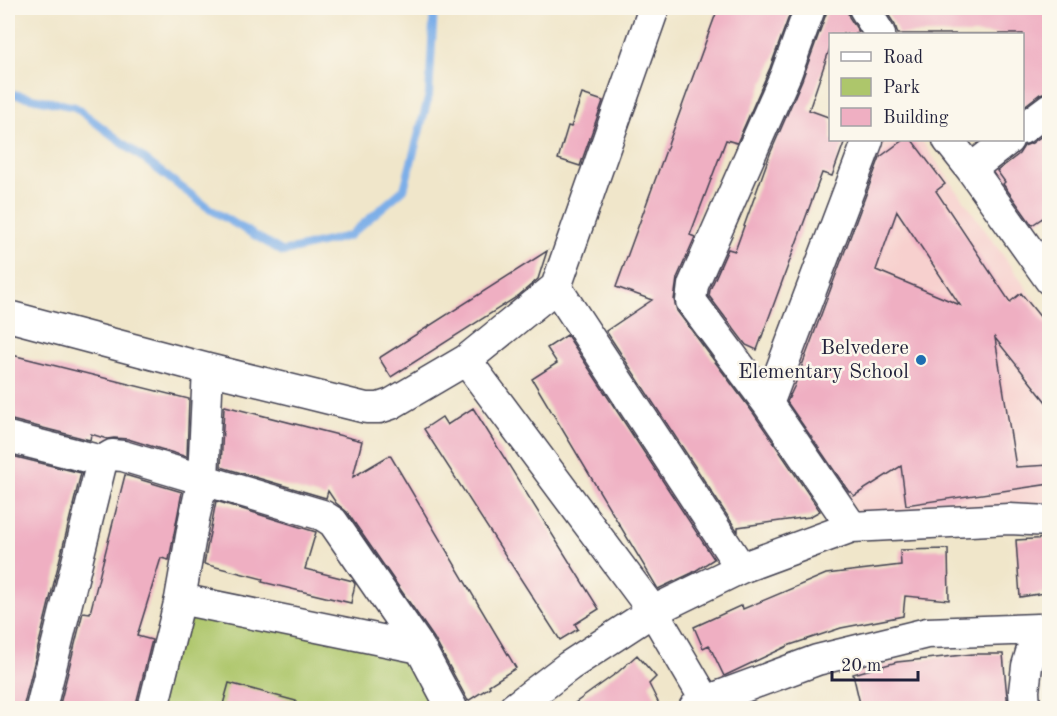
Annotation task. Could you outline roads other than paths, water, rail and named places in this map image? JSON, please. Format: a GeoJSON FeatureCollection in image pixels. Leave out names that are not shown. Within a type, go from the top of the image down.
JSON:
{"type":"FeatureCollection","features":[{"type":"Feature","properties":{"kind":"street"},"geometry":{"type":"LineString","coordinates":[[8,316],[366,408],[379,408],[391,404],[466,360],[556,287],[654,8]]}},
{"type":"Feature","properties":{"kind":"street"},"geometry":{"type":"LineString","coordinates":[[810,8],[786,74],[693,285],[691,301],[768,404],[852,527]]}},
{"type":"Feature","properties":{"kind":"street"},"geometry":{"type":"LineString","coordinates":[[864,8],[879,33]]}},
{"type":"Feature","properties":{"kind":"street"},"geometry":{"type":"LineString","coordinates":[[1024,128],[1050,108]]}},
{"type":"Feature","properties":{"kind":"street"},"geometry":{"type":"LineString","coordinates":[[768,404],[868,141]]}},
{"type":"Feature","properties":{"kind":"street"},"geometry":{"type":"LineString","coordinates":[[949,141],[1045,264]]}},
{"type":"Feature","properties":{"kind":"street"},"geometry":{"type":"LineString","coordinates":[[971,169],[1007,141]]}},
{"type":"Feature","properties":{"kind":"street"},"geometry":{"type":"LineString","coordinates":[[556,287],[741,568]]}},
{"type":"Feature","properties":{"kind":"street"},"geometry":{"type":"LineString","coordinates":[[466,360],[653,611],[703,706],[817,660],[927,633],[1044,629],[1027,666],[1024,691],[1025,708]]}},
{"type":"Feature","properties":{"kind":"street"},"geometry":{"type":"LineString","coordinates":[[153,708],[180,599],[203,479],[208,369]]}},
{"type":"Feature","properties":{"kind":"street"},"geometry":{"type":"LineString","coordinates":[[8,437],[102,462]]}},
{"type":"Feature","properties":{"kind":"street"},"geometry":{"type":"LineString","coordinates":[[41,708],[102,462],[112,455],[123,456],[322,515],[333,522],[420,648],[452,708]]}},
{"type":"Feature","properties":{"kind":"street"},"geometry":{"type":"LineString","coordinates":[[514,708],[569,666],[653,611],[741,568],[852,527],[1009,519],[1050,521]]}},
{"type":"Feature","properties":{"kind":"street"},"geometry":{"type":"LineString","coordinates":[[180,599],[420,648]]}},
{"type":"Feature","properties":{"kind":"waterway"},"geometry":{"type":"LineString","coordinates":[[8,93],[75,107],[210,209],[283,252],[349,236],[404,189],[429,95],[434,8]]}},
{"type":"Feature","properties":{"kind":"place","name":"Belvedere Elementary School"},"geometry":{"type":"Point","coordinates":[921,360]}}]}
